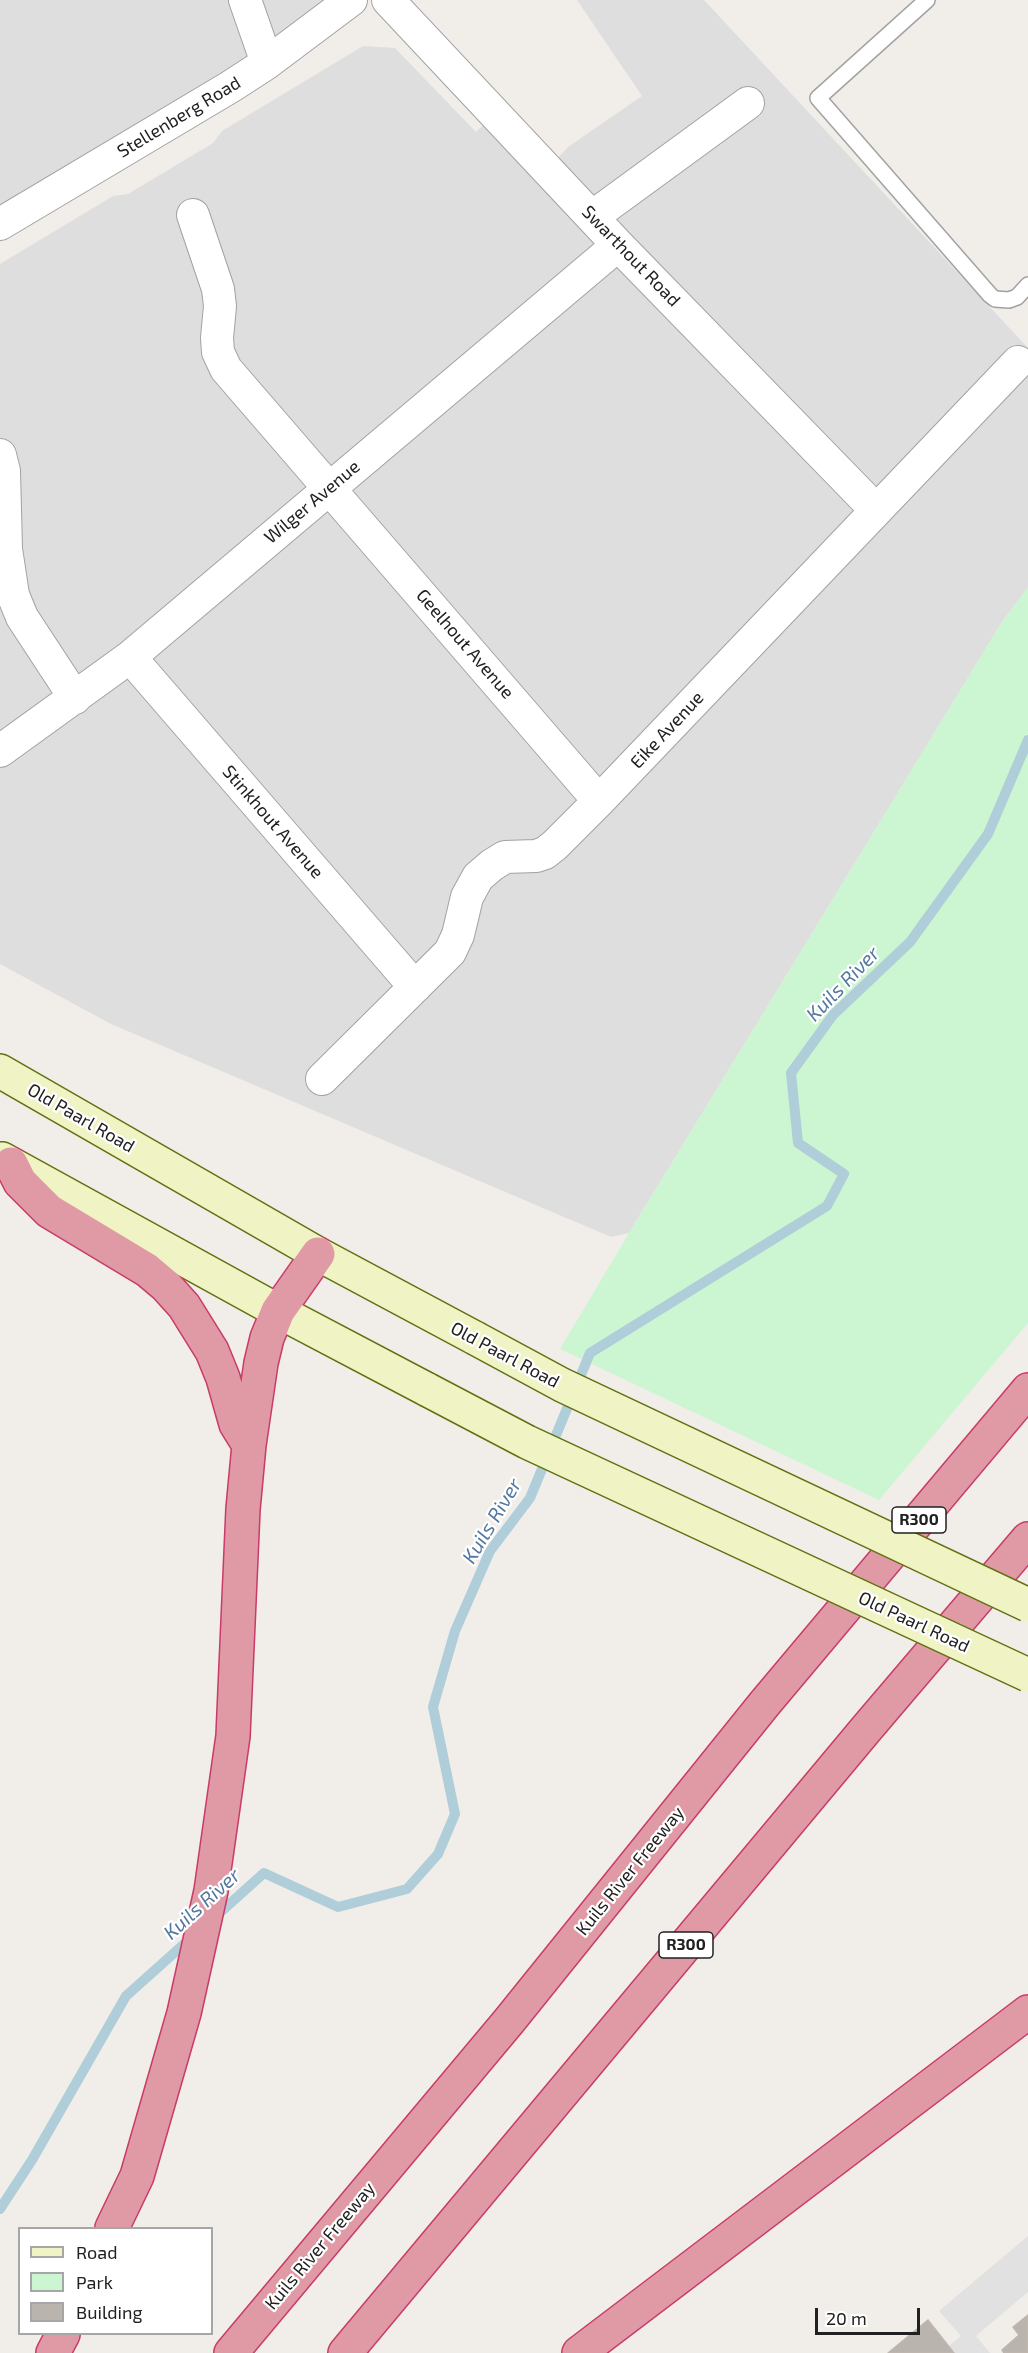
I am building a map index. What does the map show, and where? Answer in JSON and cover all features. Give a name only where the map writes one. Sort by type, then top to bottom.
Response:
[{"type":"highway","points":[[6,1160],[20,1182],[49,1211],[147,1270],[184,1306],[212,1351],[223,1378],[236,1424],[249,1445]]},
{"type":"highway","points":[[113,2227],[137,2176],[184,2013],[211,1891],[233,1736],[243,1509],[249,1445],[261,1363],[267,1338],[278,1311],[318,1254]]},
{"type":"highway","name":"Kuils River Freeway","points":[[231,2353],[509,2021],[765,1703],[1028,1390]]},
{"type":"highway","name":"R300","points":[[345,2353],[859,1737],[1028,1539]]},
{"type":"highway","points":[[579,2353],[1028,2012]]},
{"type":"highway","points":[[53,2353],[62,2335]]},
{"type":"main road","name":"Old Paarl Road","points":[[0,1071],[318,1254],[562,1385],[1028,1605]]},
{"type":"main road","name":"Old Paarl Road","points":[[6,1160],[278,1311],[527,1442],[1028,1675]]},
{"type":"street","points":[[245,0],[267,63]]},
{"type":"street","name":"Stellenberg Road","points":[[0,224],[267,63],[351,0]]},
{"type":"street","name":"Swarthout Road","points":[[388,0],[618,245],[876,510]]},
{"type":"street","points":[[592,217],[748,103]]},
{"type":"street","name":"Geelhout Avenue","points":[[193,215],[220,299],[217,338],[221,359],[230,375],[330,487],[599,801]]},
{"type":"street","name":"Wilger Avenue","points":[[0,751],[130,657],[618,245]]},
{"type":"street","name":"Eike Avenue","points":[[322,1079],[450,952],[458,935],[467,897],[478,877],[506,857],[536,856],[549,850],[599,801],[1018,363]]},
{"type":"street","points":[[0,455],[4,471],[6,549],[13,594],[22,617],[75,698]]},
{"type":"street","name":"Stinkhout Avenue","points":[[130,657],[415,987]]},
{"type":"lane","points":[[927,0],[818,98],[990,295],[1000,300],[1009,300],[1017,297],[1028,285]]},
{"type":"shaded area","points":[[0,0],[348,0],[0,221]]},
{"type":"shaded area","points":[[577,0],[704,0],[1028,348],[1028,587],[1002,622],[629,1233],[611,1237],[111,1024],[0,964],[0,264],[113,196],[128,194],[213,143],[222,131],[363,46],[395,48],[476,132],[494,115],[548,169],[568,147],[642,96]]},
{"type":"shaded area","points":[[1028,2236],[1028,2292],[976,2336],[990,2353],[954,2353],[949,2346],[961,2336],[939,2311]]},
{"type":"green space","points":[[1028,587],[1028,1323],[879,1500],[560,1349],[1002,622]]},
{"type":"building","points":[[1028,2315],[1028,2353],[1004,2353],[1002,2350],[1019,2335],[1013,2327]]},
{"type":"building","points":[[928,2320],[954,2353],[888,2353]]},
{"type":"waterway","name":"Kuils River","points":[[215,1917],[264,1873],[338,1907],[407,1889],[438,1854],[455,1814],[433,1707],[455,1631],[490,1551],[530,1498],[590,1353],[827,1206],[844,1174],[798,1143],[791,1073],[833,1015],[910,942],[988,834],[1028,740]]},
{"type":"waterway","name":"Kuils River","points":[[0,2209],[32,2160],[126,1996],[192,1937]]}]
